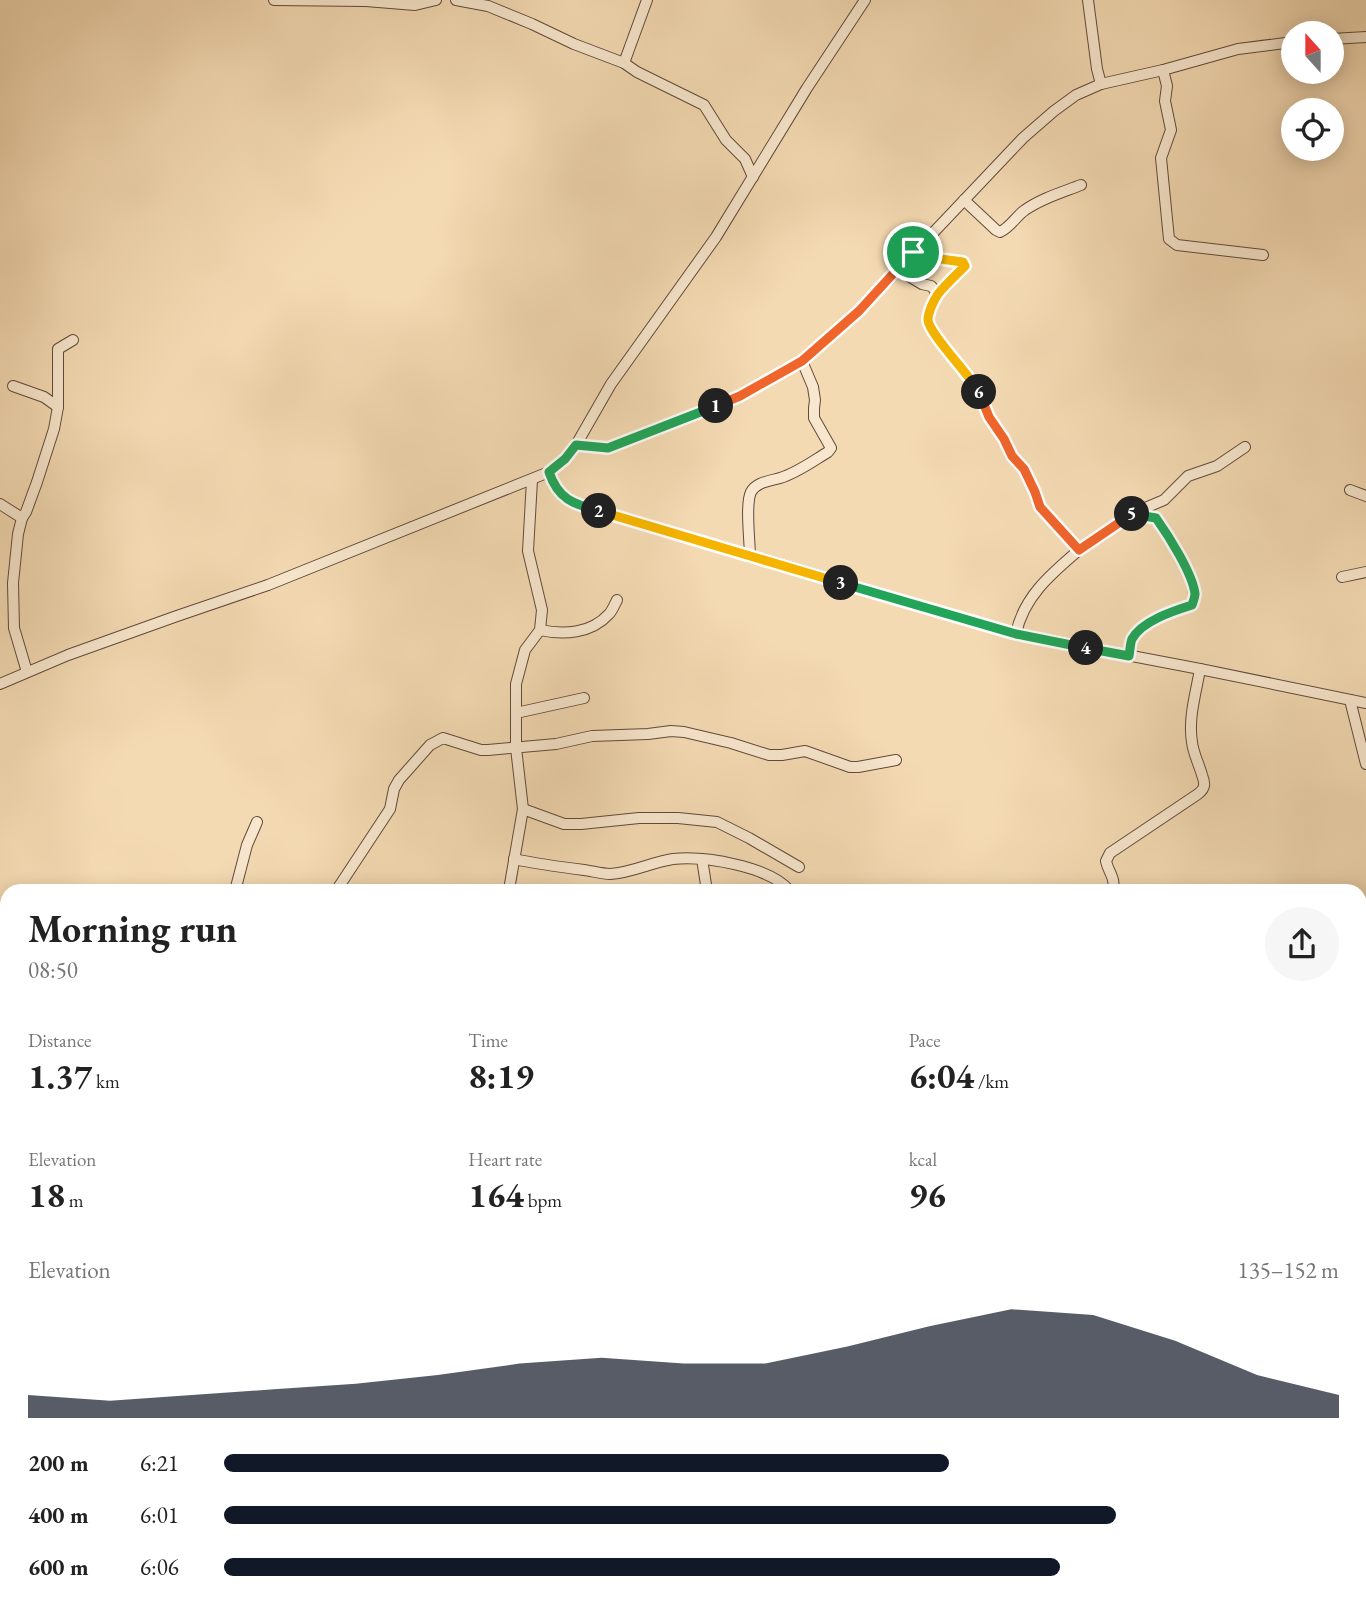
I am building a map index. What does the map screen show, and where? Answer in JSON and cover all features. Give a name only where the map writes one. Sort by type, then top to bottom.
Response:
[{"type":"street","points":[[274,0],[366,1],[415,5],[436,0]]},
{"type":"street","points":[[458,0],[488,6],[624,63],[704,106],[726,140],[745,159],[753,177]]},
{"type":"street","points":[[624,63],[647,0]]},
{"type":"street","points":[[0,684],[177,616],[268,586],[549,472],[565,459],[576,445],[611,384],[716,237],[807,88],[865,0]]},
{"type":"street","points":[[1088,0],[1101,84]]},
{"type":"street","points":[[1344,38],[1366,37]]},
{"type":"street","points":[[576,445],[608,448],[740,396],[802,361],[859,311],[1023,138],[1076,95],[1101,84],[1238,49],[1281,44]]},
{"type":"street","points":[[1163,70],[1167,86],[1165,101],[1171,130],[1161,158],[1169,239],[1177,245],[1264,255]]},
{"type":"street","points":[[964,200],[1000,232],[1023,211],[1046,198],[1082,185]]},
{"type":"street","points":[[913,252],[925,257],[963,262],[965,266],[936,296],[928,322],[934,334],[978,389],[989,417],[1012,456],[1024,469],[1040,507],[1079,550]]},
{"type":"street","points":[[897,269],[922,284],[931,286],[936,296]]},
{"type":"street","points":[[27,672],[14,628],[13,583],[18,534],[54,429],[58,407],[58,349],[73,340]]},
{"type":"street","points":[[750,557],[748,504],[754,487],[784,477],[828,452],[831,447],[814,418],[813,387],[802,361]]},
{"type":"street","points":[[13,386],[44,397],[58,407]]},
{"type":"street","points":[[1016,634],[1018,622],[1044,580],[1079,550],[1132,514],[1164,500],[1188,476],[1217,466],[1245,447]]},
{"type":"street","points":[[549,472],[553,483],[564,497],[580,505],[1016,634],[1366,703]]},
{"type":"street","points":[[510,884],[523,808],[516,748],[516,684],[525,650],[540,630],[542,610],[528,551],[532,480]]},
{"type":"street","points":[[1350,490],[1366,496]]},
{"type":"street","points":[[0,504],[22,518]]},
{"type":"street","points":[[1129,656],[1131,640],[1139,631],[1153,621],[1192,605],[1195,595],[1167,533],[1156,518],[1132,514]]},
{"type":"street","points":[[1342,577],[1366,572]]},
{"type":"street","points":[[540,630],[571,633],[589,628],[608,615],[617,600]]},
{"type":"street","points":[[1114,884],[1106,861],[1110,853],[1204,788],[1205,783],[1192,745],[1191,722],[1200,669]]},
{"type":"street","points":[[516,713],[584,698]]},
{"type":"street","points":[[1350,700],[1366,764]]},
{"type":"street","points":[[341,884],[390,809],[394,789],[399,780],[430,745],[443,738],[481,750],[555,744],[592,736],[671,731],[731,743],[769,755],[805,751],[850,766],[895,760]]},
{"type":"street","points":[[523,808],[564,824],[639,818],[717,822],[799,867]]},
{"type":"street","points":[[237,884],[247,845],[257,822]]},
{"type":"street","points":[[514,859],[609,874],[635,870],[671,859],[702,859],[756,869],[782,884]]},
{"type":"street","points":[[702,859],[706,884]]},
{"type":"route","points":[[913,252],[925,257],[963,262],[965,266],[936,296],[928,322],[934,334],[978,389],[989,417],[1012,456],[1024,469],[1040,507],[1079,550],[1132,514],[1156,518],[1167,533],[1189,577],[1195,595],[1192,605],[1153,621],[1139,631],[1131,640],[1129,656],[1016,634],[750,557],[580,505],[564,497],[553,483],[549,472],[565,459],[576,445],[608,448],[740,396],[802,361],[859,311],[913,252]]}]
